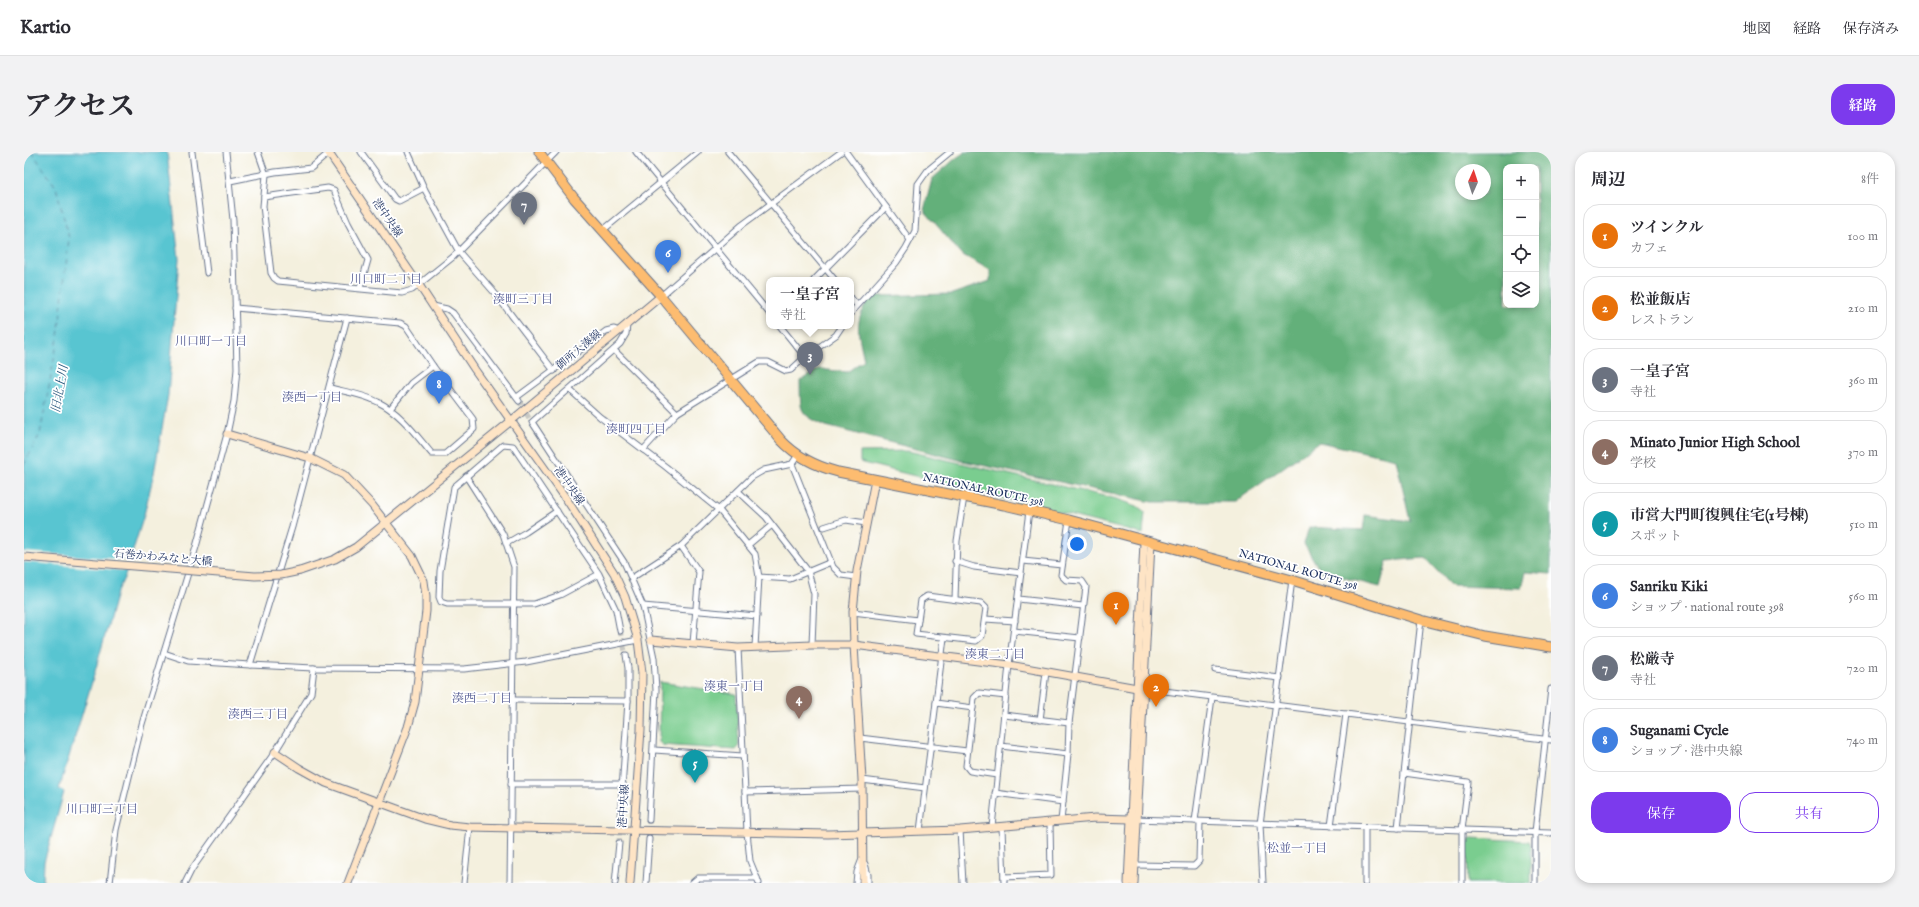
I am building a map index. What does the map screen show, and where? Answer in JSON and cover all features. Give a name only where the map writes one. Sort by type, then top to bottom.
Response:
[{"type":"highway","name":"NATIONAL ROUTE 398","points":[[539,152],[602,231],[661,296],[781,440],[798,455],[817,466],[875,480],[964,497],[1069,520],[1148,543],[1292,580],[1421,620],[1485,636],[1551,647]]},
{"type":"street","points":[[192,152],[207,273]]},
{"type":"street","points":[[110,883],[116,830],[142,724],[227,434],[234,401],[237,369],[236,308],[233,220],[226,152]]},
{"type":"street","points":[[258,152],[266,175],[263,206],[271,273],[274,278],[278,280],[402,292],[412,290],[459,252],[478,230],[556,152]]},
{"type":"street","points":[[361,152],[395,199],[400,201],[424,188]]},
{"type":"street","points":[[408,152],[424,188],[459,252],[492,291],[554,371]]},
{"type":"street","points":[[636,152],[766,309]]},
{"type":"street","points":[[602,231],[698,152]]},
{"type":"street","points":[[728,152],[770,204],[834,277]]},
{"type":"street","points":[[661,296],[716,248],[770,204],[841,152]]},
{"type":"street","points":[[846,152],[910,240]]},
{"type":"street","points":[[854,309],[896,263],[915,231],[917,222],[918,184],[928,170],[950,152]]},
{"type":"street","points":[[230,182],[275,172],[311,168],[328,153]]},
{"type":"street","name":"港中央線","points":[[328,153],[419,285],[475,370],[567,500],[614,573],[625,597],[638,640],[642,673],[641,730],[630,883]]},
{"type":"street","points":[[264,197],[328,188],[334,190],[348,222],[368,260],[360,288]]},
{"type":"street","points":[[818,277],[886,207]]},
{"type":"street","name":"御所入湊線","points":[[386,523],[661,296]]},
{"type":"street","points":[[854,302],[857,305]]},
{"type":"street","points":[[433,306],[446,309],[453,313],[518,399],[606,330],[614,329],[619,331]]},
{"type":"street","points":[[236,308],[400,323],[406,326],[433,366],[473,419],[474,429],[445,454],[432,454],[407,424],[390,409],[365,396],[330,388]]},
{"type":"street","points":[[250,665],[292,527],[330,388],[347,318]]},
{"type":"street","points":[[627,324],[624,340],[570,390],[531,420],[624,562],[643,606],[651,640],[656,690],[654,750],[649,820]]},
{"type":"street","points":[[782,329],[805,357]]},
{"type":"street","points":[[643,450],[677,413],[759,362],[768,362],[789,371],[805,357],[836,335],[840,329]]},
{"type":"street","points":[[614,350],[677,413]]},
{"type":"street","points":[[390,409],[411,383],[433,366]]},
{"type":"street","points":[[570,390],[600,417],[666,467],[719,510],[748,545],[757,558],[759,577],[755,647]]},
{"type":"street","points":[[227,434],[310,458],[344,475],[372,505],[412,556],[424,581],[426,611],[415,702],[408,727],[348,883]]},
{"type":"street","points":[[599,574],[560,595],[534,604],[447,604],[440,602],[440,571],[454,486],[503,445],[513,446],[599,574],[616,610],[620,631]]},
{"type":"street","points":[[632,578],[681,546],[752,477],[764,470],[792,464],[798,455]]},
{"type":"street","points":[[792,464],[833,568],[841,574],[856,577]]},
{"type":"street","points":[[466,476],[494,518],[507,543],[514,567],[510,883]]},
{"type":"street","points":[[863,883],[862,780],[853,612],[856,577],[875,480]]},
{"type":"street","points":[[738,491],[766,517],[808,571],[814,594],[812,644]]},
{"type":"street","points":[[955,599],[955,561],[964,497]]},
{"type":"street","points":[[507,543],[557,511]]},
{"type":"street","points":[[992,827],[1009,665],[1029,511]]},
{"type":"street","points":[[824,527],[846,520],[866,523]]},
{"type":"street","points":[[1061,821],[1068,754],[1069,723],[1086,588],[1082,582],[1066,580],[1061,575],[1069,520]]},
{"type":"street","name":"石巻かわみなと大橋","points":[[24,558],[255,576],[281,575],[300,571],[335,559],[356,547],[386,523]]},
{"type":"street","points":[[748,545],[772,525]]},
{"type":"street","points":[[1136,883],[1133,869],[1137,756],[1137,688],[1144,617],[1148,543]]},
{"type":"street","points":[[681,546],[700,572],[695,610],[693,643]]},
{"type":"street","points":[[955,561],[974,567],[1021,573]]},
{"type":"street","points":[[1023,561],[1062,565]]},
{"type":"street","points":[[759,577],[790,579],[831,562]]},
{"type":"street","points":[[1263,883],[1260,824],[1277,706],[1292,580]]},
{"type":"street","points":[[927,596],[955,599],[981,603],[986,608],[982,636],[976,641],[916,634],[921,600],[927,596]]},
{"type":"street","points":[[1018,599],[1083,606]]},
{"type":"street","points":[[643,606],[757,616]]},
{"type":"street","points":[[853,612],[918,620]]},
{"type":"street","points":[[1137,756],[1144,689],[1144,617]]},
{"type":"street","points":[[985,618],[1015,621]]},
{"type":"street","points":[[1398,828],[1421,620]]},
{"type":"street","points":[[1014,631],[1080,638]]},
{"type":"street","points":[[920,831],[944,638]]},
{"type":"street","points":[[164,653],[188,661],[250,665],[314,668],[483,668],[513,664],[638,640]]},
{"type":"street","points":[[651,640],[738,648],[812,644],[854,646],[1009,665],[1144,689],[1551,740]]},
{"type":"street","points":[[692,883],[698,878],[729,881],[758,881],[750,861],[747,832],[738,648]]},
{"type":"street","points":[[620,819],[628,701],[628,668],[626,655]]},
{"type":"street","points":[[185,883],[192,869],[275,752],[311,693],[314,668]]},
{"type":"street","points":[[1215,670],[1280,678]]},
{"type":"street","points":[[1040,720],[1046,672]]},
{"type":"street","points":[[1535,883],[1535,832],[1551,689]]},
{"type":"street","points":[[997,775],[970,771],[966,766],[967,751],[974,698],[979,693],[1006,696]]},
{"type":"street","points":[[1133,869],[1194,866],[1199,861],[1198,822],[1212,698]]},
{"type":"street","points":[[512,700],[628,701]]},
{"type":"street","points":[[936,703],[973,708]]},
{"type":"street","points":[[1331,826],[1346,714]]},
{"type":"street","points":[[1004,715],[1069,723]]},
{"type":"street","points":[[860,738],[967,751]]},
{"type":"street","points":[[1001,746],[1068,754]]},
{"type":"street","points":[[654,750],[743,756]]},
{"type":"street","points":[[275,752],[299,768],[326,783],[444,824],[470,828],[862,833],[960,830],[1095,818],[1551,833]]},
{"type":"street","points":[[1404,773],[1468,782],[1462,830],[1462,883]]},
{"type":"street","points":[[862,780],[925,788]]},
{"type":"street","points":[[511,784],[623,784]]},
{"type":"street","points":[[745,792],[862,789]]},
{"type":"street","points":[[995,793],[1063,802]]},
{"type":"street","points":[[1002,827],[1004,880],[1051,875],[1050,823]]},
{"type":"street","points":[[1365,827],[1365,883]]},
{"type":"street","points":[[464,883],[470,828]]},
{"type":"street","points":[[960,830],[963,883]]},
{"type":"street","points":[[646,883],[649,839]]},
{"type":"street","points":[[615,883],[619,843]]},
{"type":"street","points":[[856,883],[856,872],[863,857]]},
{"type":"street","points":[[863,857],[868,875],[868,883]]},
{"type":"street","points":[[1124,883],[1133,869]]},
{"type":"street","points":[[1128,883],[1133,869]]},
{"type":"green space","points":[[965,152],[1551,152],[1551,574],[1525,572],[1521,588],[1451,586],[1425,558],[1387,561],[1380,587],[1321,572],[1304,544],[1309,527],[1363,530],[1365,515],[1410,521],[1396,459],[1319,442],[1235,502],[1152,502],[963,461],[826,426],[810,418],[802,410],[800,399],[800,381],[818,369],[847,372],[864,360],[858,327],[861,313],[871,296],[952,294],[990,281],[990,270],[961,254],[924,210],[932,179]]},
{"type":"green space","points":[[908,451],[1117,499],[1137,506],[1145,512],[1143,534],[860,462],[860,452]]},
{"type":"green space","points":[[660,682],[736,694],[739,747],[736,750],[662,745],[659,742]]},
{"type":"green space","points":[[1471,838],[1529,841],[1531,846],[1531,883],[1468,883],[1467,842]]},
{"type":"water","name":"旧北上川","points":[[24,152],[167,152],[179,259],[168,395],[154,473],[144,515],[125,576],[117,593],[92,682],[59,789],[64,792],[44,862],[43,883],[24,883]]},
{"type":"pier","points":[[24,552],[132,560],[129,571],[24,562]]},
{"type":"ferry route","points":[[24,465],[40,434],[58,338],[69,238],[56,187],[32,152]]},
{"type":"tunnel","points":[[519,401],[529,418]]},
{"type":"tunnel","points":[[620,631],[626,655]]},
{"type":"tunnel","points":[[619,843],[620,819]]},
{"type":"tunnel","points":[[649,820],[649,839]]},
{"type":"place","name":"松厳寺","points":[[524,225]]},
{"type":"place","name":"Sanriku Kiki","points":[[668,273]]},
{"type":"place","name":"一皇子宮","points":[[810,375]]},
{"type":"place","name":"Suganami Cycle","points":[[439,404]]},
{"type":"place","name":"ツインクル","points":[[1116,625]]},
{"type":"place","name":"松並飯店","points":[[1156,707]]},
{"type":"place","name":"Minato Junior High School","points":[[799,719]]},
{"type":"place","name":"市営大門町復興住宅(1号棟)","points":[[695,783]]},
{"type":"district","name":"川口町二丁目","points":[[386,279]]},
{"type":"district","name":"湊町三丁目","points":[[523,299]]},
{"type":"district","name":"川口町一丁目","points":[[211,341]]},
{"type":"district","name":"湊西一丁目","points":[[312,397]]},
{"type":"district","name":"湊町四丁目","points":[[636,429]]},
{"type":"district","name":"湊東二丁目","points":[[995,654]]},
{"type":"district","name":"湊東一丁目","points":[[734,686]]},
{"type":"district","name":"湊西二丁目","points":[[482,698]]},
{"type":"district","name":"湊西三丁目","points":[[258,714]]},
{"type":"district","name":"川口町三丁目","points":[[102,809]]},
{"type":"district","name":"松並一丁目","points":[[1297,848]]}]
